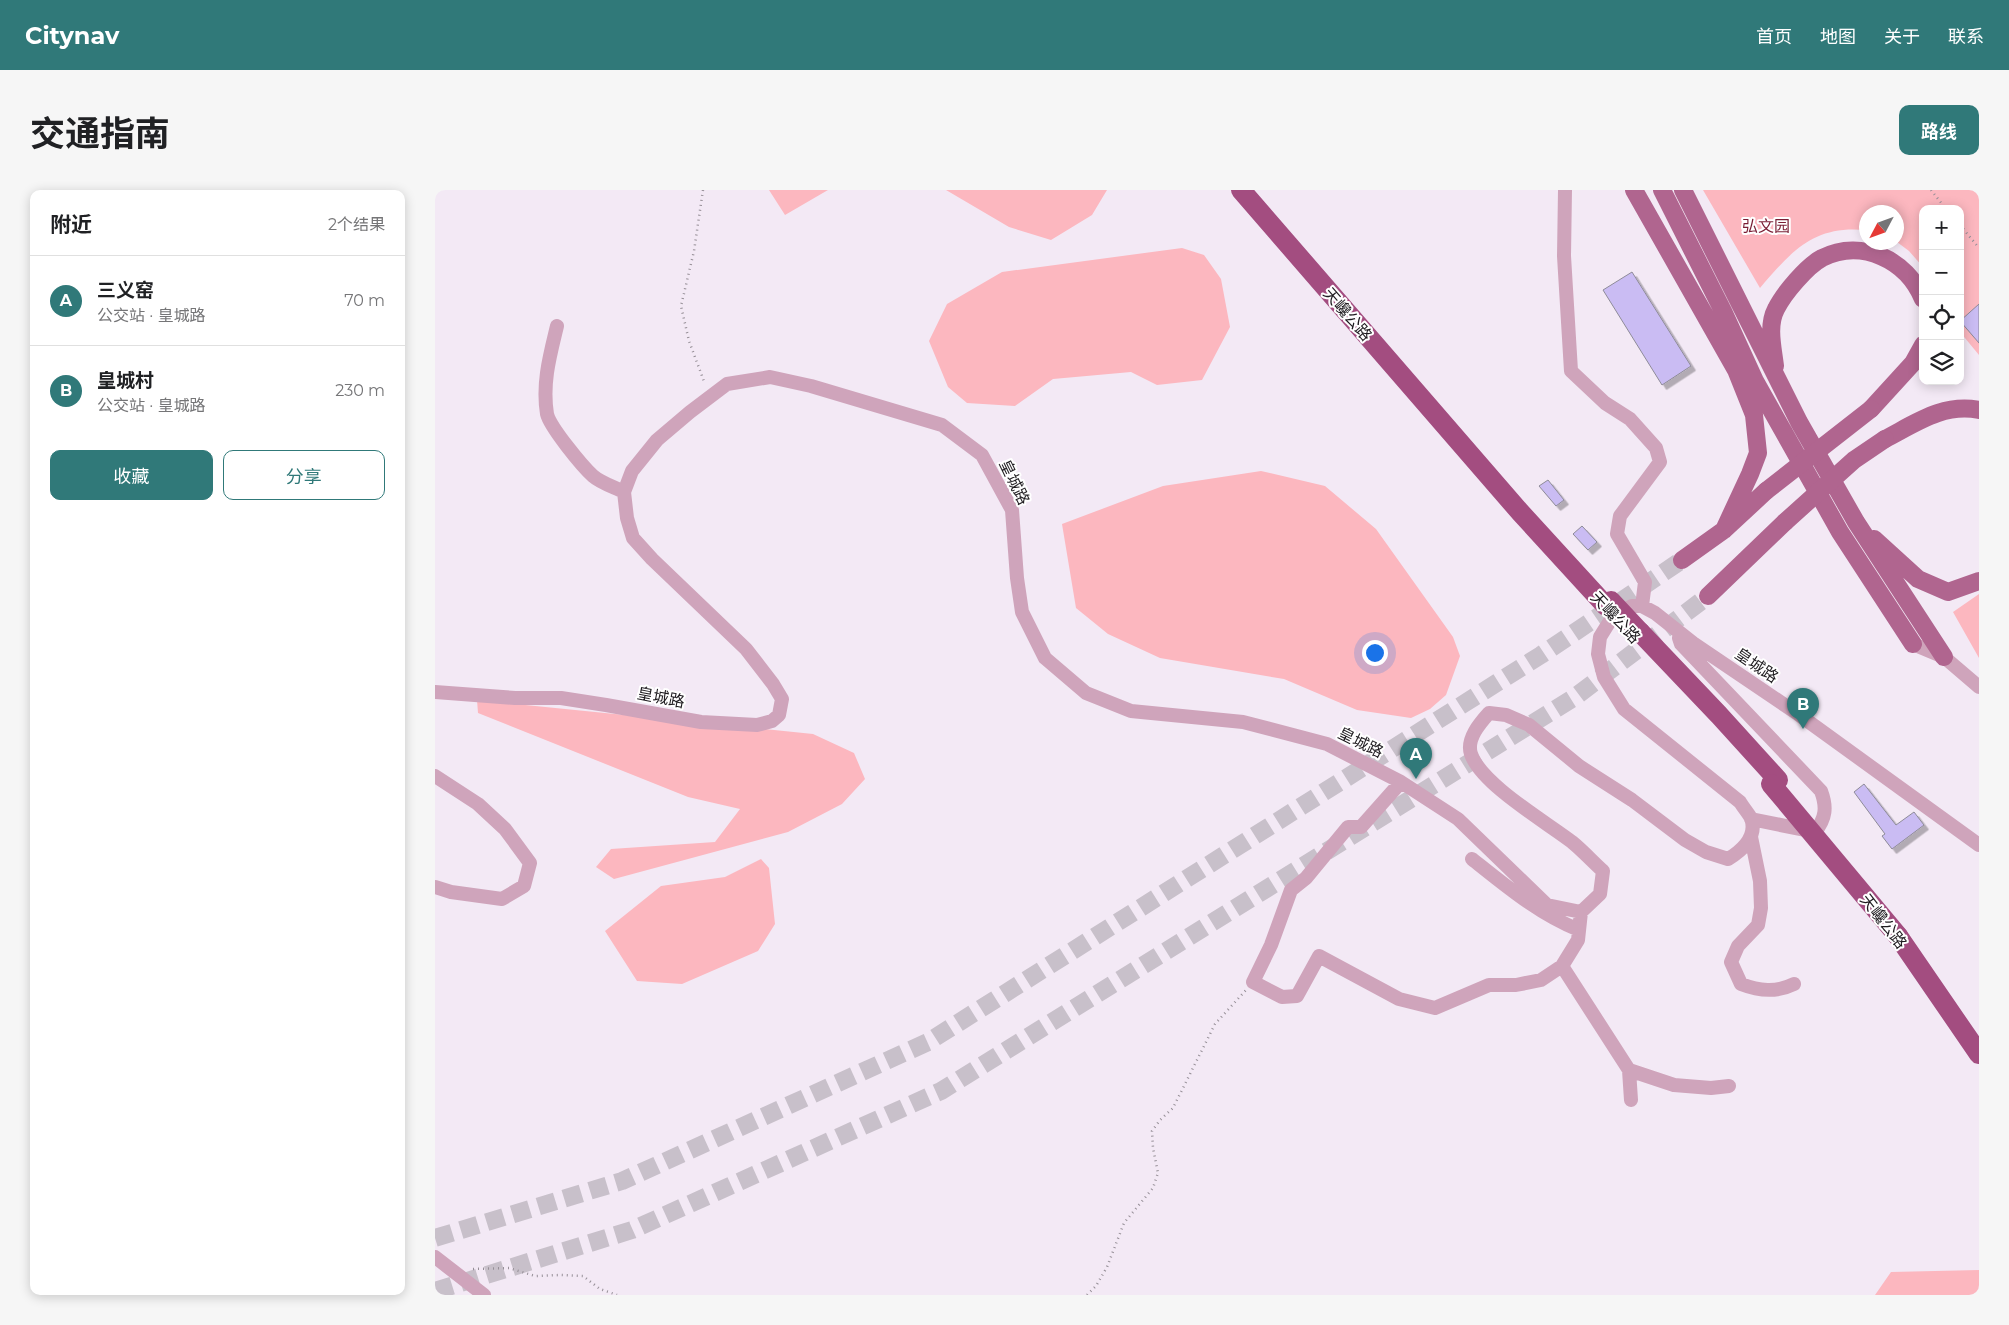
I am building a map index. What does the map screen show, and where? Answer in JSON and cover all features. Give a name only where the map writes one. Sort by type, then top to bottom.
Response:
[{"type":"highway","name":"天巉公路","points":[[1241,190],[1520,512],[1609,604]]},
{"type":"highway","name":"天巉公路","points":[[1250,190],[1609,604],[1714,720],[1775,782],[1841,854],[1979,1040]]},
{"type":"highway","name":"天巉公路","points":[[1900,933],[1979,1054]]},
{"type":"main road","points":[[1634,190],[1736,370],[1754,415],[1758,453],[1724,530]]},
{"type":"main road","points":[[1662,190],[1723,311],[1755,381],[1840,532],[1913,644]]},
{"type":"main road","points":[[1683,190],[1799,422],[1855,522],[1943,658]]},
{"type":"main road","points":[[1777,379],[1771,330],[1775,310],[1804,272],[1822,258],[1843,251],[1854,250],[1865,251],[1886,258],[1896,263],[1912,279],[1920,295]]},
{"type":"main road","points":[[1682,560],[1724,530],[1766,491],[1871,409],[1913,363],[1919,352]]},
{"type":"main road","points":[[1707,596],[1854,460],[1885,439],[1936,412],[1959,408],[1979,410]]},
{"type":"main road","points":[[1840,532],[1855,522]]},
{"type":"main road","points":[[1855,522],[1918,579],[1948,592],[1979,581]]},
{"type":"street","points":[[1565,190],[1564,256],[1571,371],[1605,403],[1631,419],[1655,448],[1660,462],[1620,516],[1617,534],[1645,582],[1642,606],[1631,606],[1613,616],[1600,637],[1599,654],[1604,677],[1624,709],[1732,795],[1740,802],[1751,819],[1751,837],[1760,881],[1761,908],[1758,925],[1738,946],[1731,962],[1741,984],[1759,991],[1785,989],[1794,984]]},
{"type":"street","points":[[557,326],[547,368],[545,388],[547,416],[566,446],[594,477],[624,492]]},
{"type":"street","name":"皇城路","points":[[435,692],[515,698],[561,698],[605,704],[701,722],[757,725],[772,721],[779,715],[782,699],[746,649],[652,559],[633,538],[627,518],[624,492],[632,472],[657,440],[710,397],[727,384],[770,377],[811,386],[942,425],[981,455],[1012,510],[1017,578],[1022,612],[1045,658],[1086,693],[1131,711],[1243,722],[1327,744],[1401,782],[1458,819],[1547,904],[1581,912]]},
{"type":"street","name":"皇城路","points":[[1642,606],[1655,613],[1979,844]]},
{"type":"street","points":[[1677,630],[1681,644],[1821,791],[1825,801],[1823,818],[1815,832],[1751,819]]},
{"type":"street","points":[[1913,644],[1943,658],[1979,687]]},
{"type":"street","points":[[1401,782],[1361,827],[1348,827],[1306,878],[1291,890],[1271,946],[1253,982],[1282,996],[1297,996],[1319,956],[1399,999],[1435,1008],[1489,985],[1516,986],[1541,980],[1562,966],[1578,940],[1581,912],[1600,894],[1603,871],[1573,843],[1499,789],[1484,774],[1471,754],[1469,744],[1477,727],[1489,713],[1506,715],[1529,725],[1579,766],[1631,800],[1685,840],[1706,852],[1728,859],[1741,851],[1751,837]]},
{"type":"street","points":[[435,776],[478,804],[505,829],[530,863],[524,886],[502,899],[451,892],[435,887]]},
{"type":"street","points":[[1472,859],[1513,891],[1556,920],[1579,930]]},
{"type":"street","points":[[1562,966],[1629,1070],[1631,1100]]},
{"type":"street","points":[[1629,1070],[1674,1085],[1711,1088],[1729,1086]]},
{"type":"street","points":[[435,1257],[484,1295]]},
{"type":"path","points":[[703,190],[694,251],[681,306],[689,341],[710,397]]},
{"type":"path","points":[[1931,190],[1943,205]]},
{"type":"path","points":[[1964,230],[1979,248]]},
{"type":"path","points":[[1087,1295],[1096,1286],[1107,1268],[1124,1223],[1153,1188],[1158,1173],[1152,1131],[1160,1120],[1173,1108],[1215,1024],[1253,982]]},
{"type":"path","points":[[453,1271],[509,1268],[535,1276],[560,1274],[583,1276],[600,1289],[617,1295]]},
{"type":"green space","points":[[769,190],[828,190],[785,215]]},
{"type":"green space","points":[[946,190],[1107,190],[1092,215],[1051,240],[1009,227]]},
{"type":"green space","name":"弘文园","points":[[1703,190],[1979,190],[1979,355],[1964,337],[1964,205],[1919,205],[1919,262],[1904,247],[1904,205],[1859,205],[1859,230],[1832,232],[1818,236],[1805,243],[1760,288]]},
{"type":"green space","points":[[1182,248],[1204,255],[1221,279],[1230,327],[1202,380],[1157,385],[1131,372],[1053,379],[1015,406],[967,403],[948,387],[929,341],[947,304],[1002,272]]},
{"type":"green space","points":[[1261,471],[1325,486],[1376,529],[1453,637],[1460,656],[1446,695],[1430,709],[1411,718],[1357,710],[1284,679],[1160,658],[1108,634],[1076,608],[1062,524],[1163,486]]},
{"type":"green space","points":[[1979,594],[1979,658],[1953,612]]},
{"type":"green space","points":[[477,700],[813,734],[854,753],[865,779],[842,804],[788,832],[614,879],[596,867],[611,849],[715,842],[740,809],[688,797],[478,713]]},
{"type":"green space","points":[[761,859],[769,868],[775,924],[758,951],[682,984],[637,981],[605,931],[661,886],[725,877]]},
{"type":"green space","points":[[1979,1270],[1979,1295],[1875,1295],[1891,1272]]},
{"type":"building","points":[[1632,272],[1691,366],[1662,385],[1603,290]]},
{"type":"building","points":[[1979,304],[1979,343],[1964,326],[1964,317]]},
{"type":"building","points":[[1548,480],[1564,500],[1556,506],[1539,486]]},
{"type":"building","points":[[1582,526],[1597,542],[1588,550],[1573,534]]},
{"type":"building","points":[[1864,784],[1896,825],[1914,812],[1924,825],[1892,849],[1882,836],[1885,834],[1854,792]]},
{"type":"tunnel","points":[[435,1238],[622,1181],[928,1042],[1541,655],[1682,560]]},
{"type":"tunnel","points":[[435,1291],[632,1230],[941,1091],[1575,697],[1708,596]]},
{"type":"place","name":"皇城村","points":[[1803,729]]},
{"type":"place","name":"三义窑","points":[[1416,779]]}]
